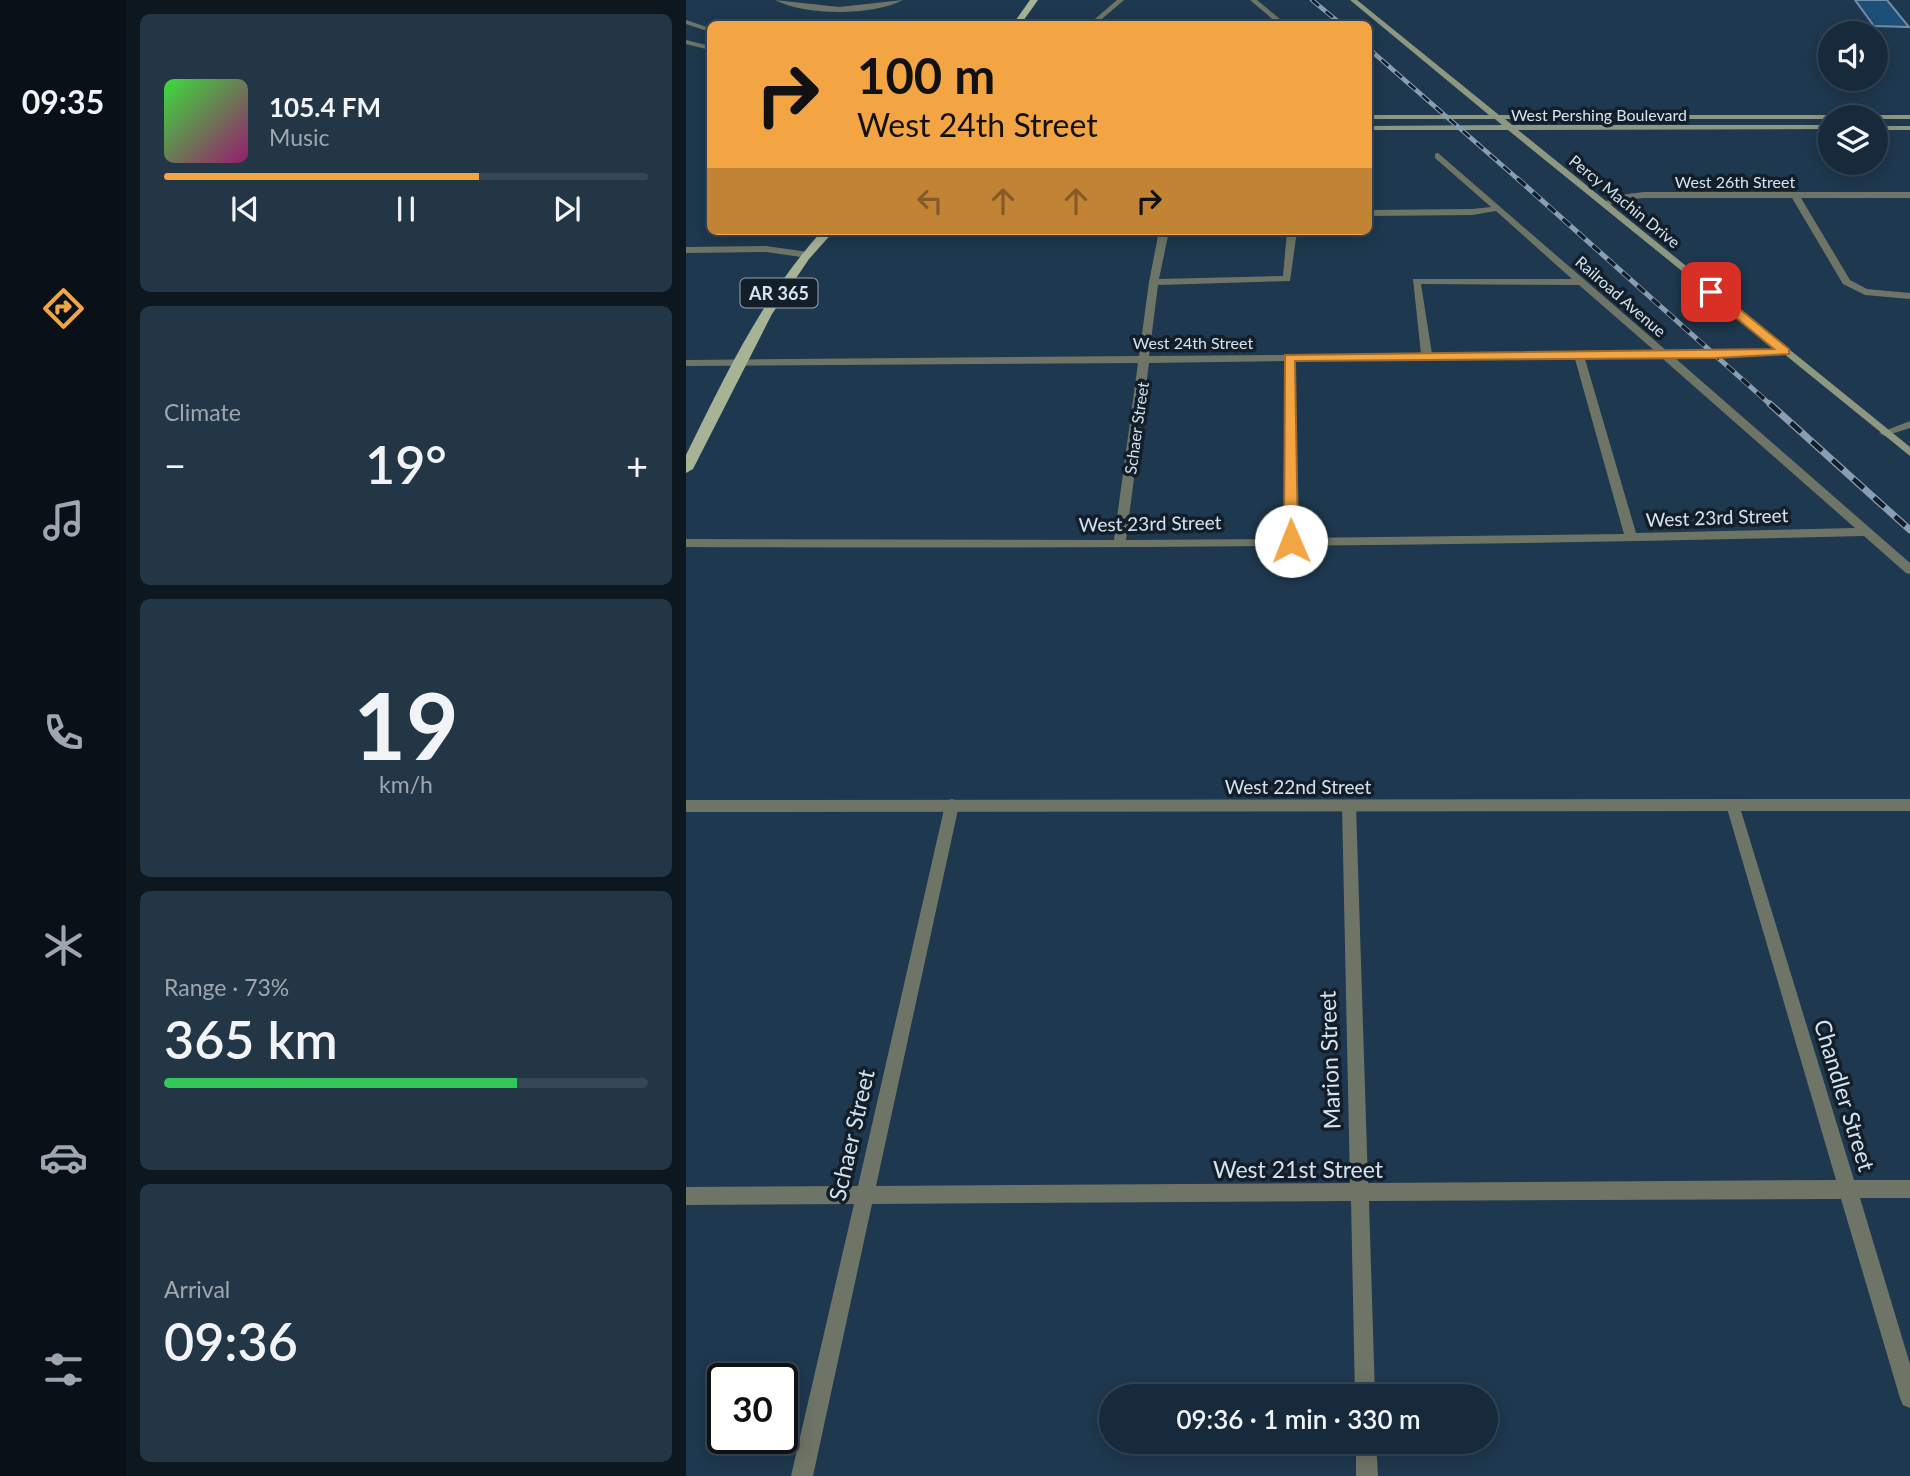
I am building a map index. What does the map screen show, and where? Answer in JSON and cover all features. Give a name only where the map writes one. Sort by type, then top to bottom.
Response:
[{"type":"main road","points":[[1019,21],[1034,0]]},
{"type":"main road","name":"Percy Machin Drive","points":[[1353,0],[1910,453]]},
{"type":"main road","name":"West Pershing Boulevard","points":[[1372,117],[1818,117]]},
{"type":"main road","points":[[1888,117],[1910,117]]},
{"type":"main road","name":"West Pershing Boulevard","points":[[1372,128],[1818,127]]},
{"type":"main road","points":[[1888,128],[1910,128]]},
{"type":"main road","name":"AR 365","points":[[686,469],[774,300],[825,235]]},
{"type":"street","points":[[778,0],[805,7],[832,9],[866,8],[900,0]]},
{"type":"street","points":[[1096,21],[1121,0]]},
{"type":"street","points":[[1254,0],[1278,21]]},
{"type":"street","points":[[686,22],[707,29]]},
{"type":"street","points":[[686,42],[707,47]]},
{"type":"street","name":"Railroad Avenue","points":[[1438,156],[1495,209],[1910,570]]},
{"type":"street","name":"West 26th Street","points":[[1604,204],[1622,197],[1644,195],[1910,195]]},
{"type":"street","points":[[1795,195],[1846,282],[1865,292],[1910,296]]},
{"type":"street","points":[[1372,213],[1472,212],[1495,209]]},
{"type":"street","name":"Schaer Street","points":[[1120,543],[1154,282],[1163,235]]},
{"type":"street","points":[[1154,282],[1287,279],[1292,235]]},
{"type":"street","points":[[686,250],[766,249],[808,255]]},
{"type":"street","points":[[1427,357],[1416,281],[1582,282]]},
{"type":"street","name":"West 24th Street","points":[[686,363],[1785,352]]},
{"type":"street","points":[[1579,355],[1632,539]]},
{"type":"street","points":[[1289,357],[1291,541]]},
{"type":"street","points":[[1885,433],[1910,424]]},
{"type":"street","name":"West 23rd Street","points":[[686,542],[1120,543],[1632,539],[1867,532]]},
{"type":"street","name":"Marion Street","points":[[1349,805],[1365,1384]]},
{"type":"street","name":"Chandler Street","points":[[1733,805],[1910,1398]]},
{"type":"street","name":"West 22nd Street","points":[[686,806],[1910,805]]},
{"type":"street","name":"Schaer Street","points":[[802,1476],[952,806]]},
{"type":"street","name":"West 21st Street","points":[[686,1196],[1910,1189]]},
{"type":"street","points":[[1366,1454],[1367,1476]]},
{"type":"building","points":[[1855,0],[1887,0],[1909,27],[1888,26],[1888,21],[1870,21]]},
{"type":"railway","points":[[1312,0],[1337,21]]},
{"type":"railway","points":[[1372,52],[1520,181]]},
{"type":"railway","points":[[1518,179],[1772,406]]},
{"type":"railway","points":[[1770,404],[1910,530]]},
{"type":"route","points":[[1291,541],[1289,357],[1716,355],[1785,352],[1711,292]]}]
